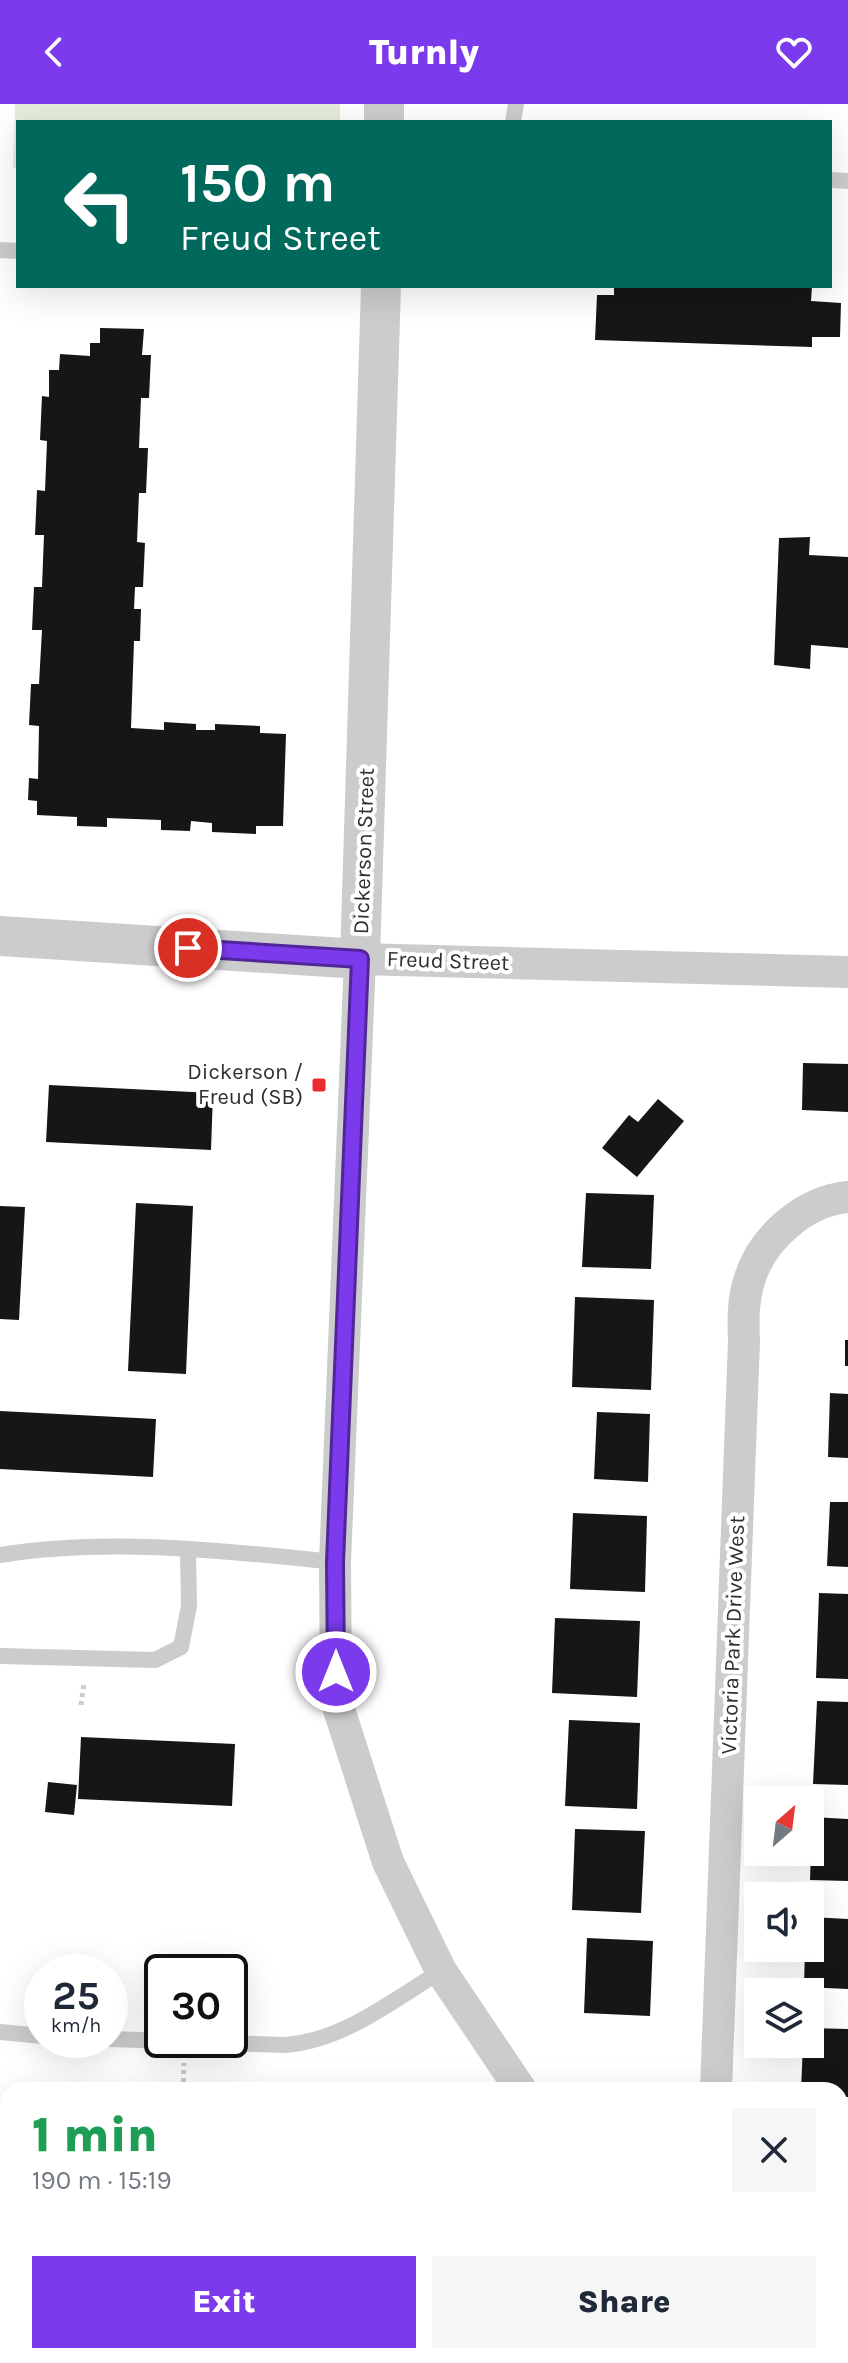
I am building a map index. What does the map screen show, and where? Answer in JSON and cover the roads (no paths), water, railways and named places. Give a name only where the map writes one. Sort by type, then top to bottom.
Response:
[{"type":"street","name":"Dickerson Street","points":[[381,288],[360,959],[335,1562],[336,1700],[388,1862],[441,1971],[516,2082]]},
{"type":"street","name":"Freud Street","points":[[0,936],[360,959],[848,972]]},
{"type":"street","name":"Victoria Park Drive West","points":[[716,2082],[743,1312],[750,1278],[758,1259],[784,1226],[812,1208],[848,1197]]},
{"type":"lane","points":[[0,1555],[119,1546],[335,1562]]},
{"type":"lane","points":[[0,1656],[155,1660],[181,1647],[189,1606],[188,1549]]},
{"type":"lane","points":[[128,2040],[286,2045],[313,2042],[352,2026],[441,1971]]},
{"type":"lane","points":[[0,2032],[24,2034]]},
{"type":"place","name":"Dickerson / Freud (SB)","points":[[319,1085]]}]
